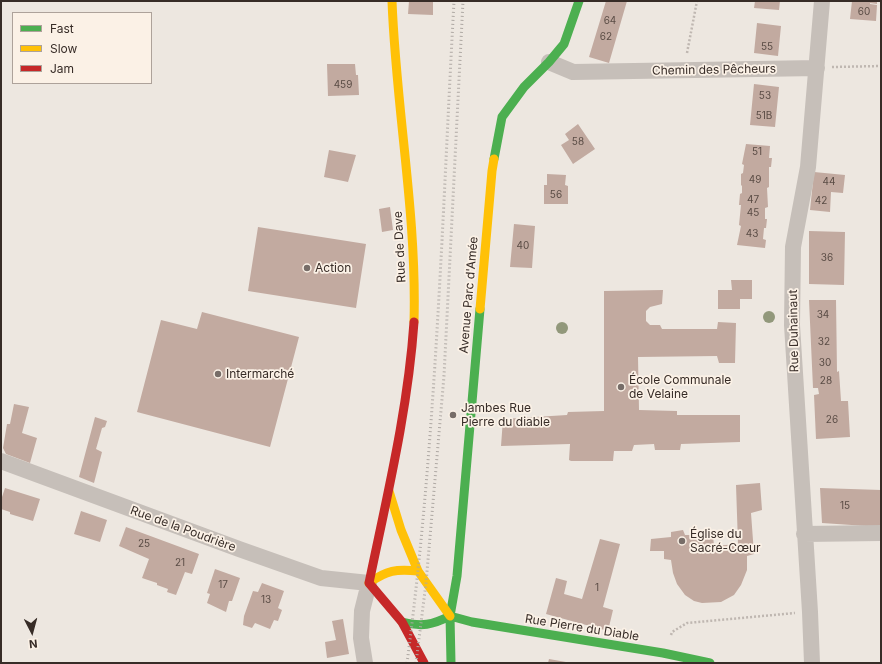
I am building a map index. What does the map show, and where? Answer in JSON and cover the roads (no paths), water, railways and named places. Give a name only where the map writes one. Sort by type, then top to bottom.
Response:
[{"type":"main road","name":"Rue de Dave","points":[[369,583],[408,383],[415,286],[414,241],[396,75],[392,1]]},
{"type":"main road","name":"Avenue Parc d'Amée","points":[[450,616],[457,576],[492,171],[502,116],[524,87],[549,62],[564,44],[579,1]]},
{"type":"main road","name":"Rue de Dave","points":[[388,490],[401,530],[418,571],[450,616]]},
{"type":"main road","points":[[418,571],[398,570],[384,573],[369,583],[402,622],[424,663]]},
{"type":"main road","points":[[402,622],[421,626],[434,624],[450,616],[451,663]]},
{"type":"main road","name":"Rue Pierre du Diable","points":[[450,616],[472,622],[663,653],[710,663]]},
{"type":"street","name":"Rue Duhainaut","points":[[812,663],[792,325],[793,247],[808,167],[822,1]]},
{"type":"street","name":"Chemin des Pêcheurs","points":[[549,62],[573,72],[817,68]]},
{"type":"street","name":"Rue de la Poudrière","points":[[1,461],[321,578],[369,583]]},
{"type":"street","points":[[804,534],[881,534]]},
{"type":"street","points":[[365,663],[361,638],[362,611],[369,583]]},
{"type":"railway","points":[[407,663],[425,498],[437,333],[454,1]]},
{"type":"railway","points":[[416,663],[426,583],[444,376],[463,1]]},
{"type":"place","name":"Action","points":[[307,268]]},
{"type":"place","name":"Intermarché","points":[[218,374]]},
{"type":"place","name":"École Communale de Velaine","points":[[621,387]]},
{"type":"place","name":"Jambes Rue Pierre du diable","points":[[453,415]]},
{"type":"place","name":"Église du Sacré-Cœur","points":[[682,541]]}]
